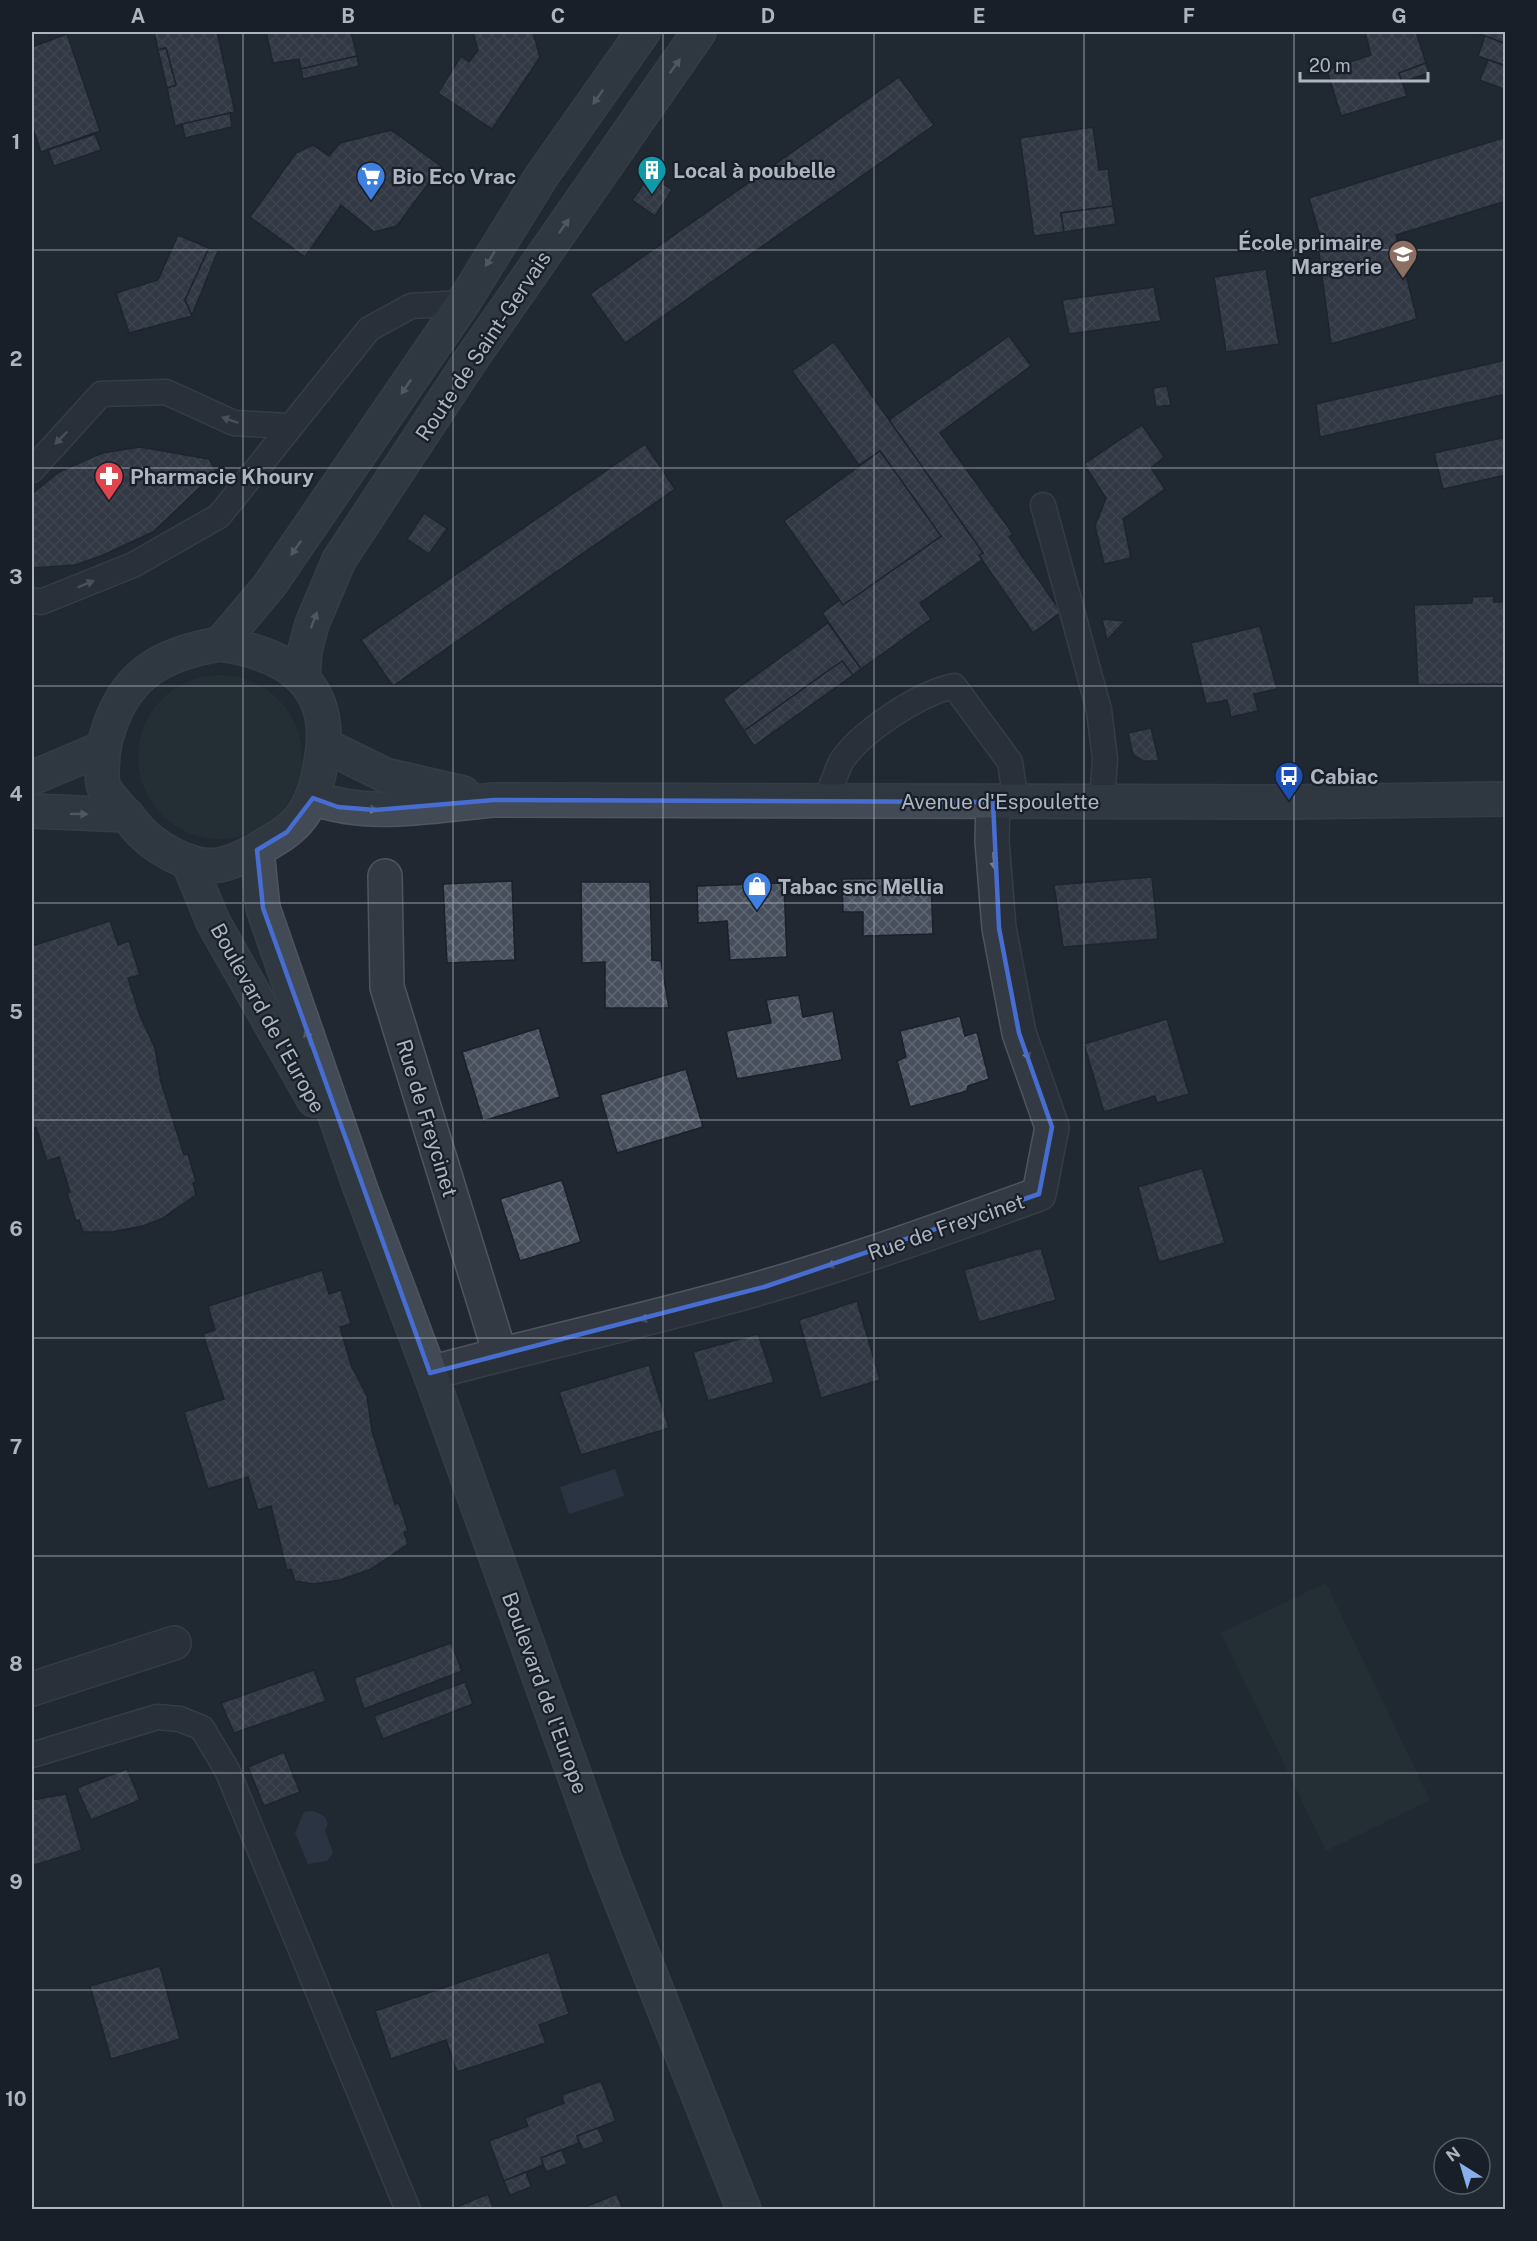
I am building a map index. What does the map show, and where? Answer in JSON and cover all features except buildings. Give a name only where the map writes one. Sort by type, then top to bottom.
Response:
[{"type":"main road","name":"Route de Saint-Gervais","points":[[220,644],[269,586],[463,303],[541,177],[643,32]]},
{"type":"main road","name":"Route de Saint-Gervais","points":[[303,677],[305,650],[312,624],[339,560],[470,361],[699,32]]},
{"type":"main road","points":[[220,644],[254,649],[284,663],[303,677],[324,717],[324,746],[313,798],[302,816],[287,832],[257,850],[218,865],[188,861],[161,849],[143,835],[104,787],[103,748],[112,716],[130,687],[155,664],[186,650],[220,644]]},
{"type":"main road","name":"Avenue d'Espoulette","points":[[324,746],[386,775],[494,800]]},
{"type":"main road","points":[[32,778],[103,748]]},
{"type":"main road","name":"Avenue d'Espoulette","points":[[313,798],[338,807],[375,810],[494,800],[1289,802],[1506,799]]},
{"type":"main road","points":[[32,811],[127,815]]},
{"type":"main road","name":"Boulevard de l'Europe","points":[[257,850],[263,908],[355,1172],[430,1372],[606,1863],[744,2210]]},
{"type":"main road","name":"Boulevard de l'Europe","points":[[188,861],[213,922],[355,1172]]},
{"type":"street","name":"Rue de Freycinet","points":[[430,1372],[569,1339],[764,1287],[917,1239],[1039,1194],[1052,1126],[1019,1033],[999,928],[992,841],[1005,802]]},
{"type":"street","name":"Rue de Freycinet","points":[[385,876],[387,987],[500,1354]]},
{"type":"street","points":[[32,1689],[174,1643]]},
{"type":"lane","points":[[32,600],[41,602],[133,565],[219,516],[288,426],[369,329],[411,306],[463,303]]},
{"type":"lane","points":[[32,470],[101,394],[166,392],[234,423],[288,426]]},
{"type":"lane","points":[[1043,505],[1099,710],[1105,759],[1102,801]]},
{"type":"lane","points":[[826,801],[841,763],[863,737],[934,690],[954,686],[1010,762],[1005,802]]},
{"type":"lane","points":[[32,1755],[157,1717],[180,1719],[202,1728],[227,1770],[408,2210]]},
{"type":"highlighted area","points":[[313,798],[338,807],[375,810],[494,800],[993,802],[999,928],[1019,1033],[1052,1127],[1039,1194],[764,1287],[430,1373],[263,908],[257,850],[287,832]]},
{"type":"shaded area","points":[[220,675],[236,676],[251,681],[278,699],[296,726],[301,741],[301,773],[296,788],[278,815],[251,833],[236,838],[220,839],[204,838],[189,833],[162,815],[144,788],[139,773],[138,757],[139,741],[144,726],[162,699],[189,681],[204,676]]},
{"type":"shaded area","points":[[1326,1583],[1430,1800],[1326,1851],[1221,1633]]},
{"type":"water","points":[[615,1469],[624,1496],[569,1514],[560,1487]]},
{"type":"water","points":[[314,1811],[325,1817],[328,1824],[325,1830],[333,1853],[327,1861],[308,1864],[295,1833],[304,1812]]},
{"type":"place","name":"Local à poubelle","points":[[652,196]]},
{"type":"place","name":"Bio Eco Vrac","points":[[371,202]]},
{"type":"place","name":"École primaire Margerie","points":[[1403,280]]},
{"type":"place","name":"Pharmacie Khoury","points":[[109,502]]},
{"type":"place","name":"Cabiac","points":[[1289,802]]},
{"type":"place","name":"Tabac snc Mellia","points":[[757,912]]}]
